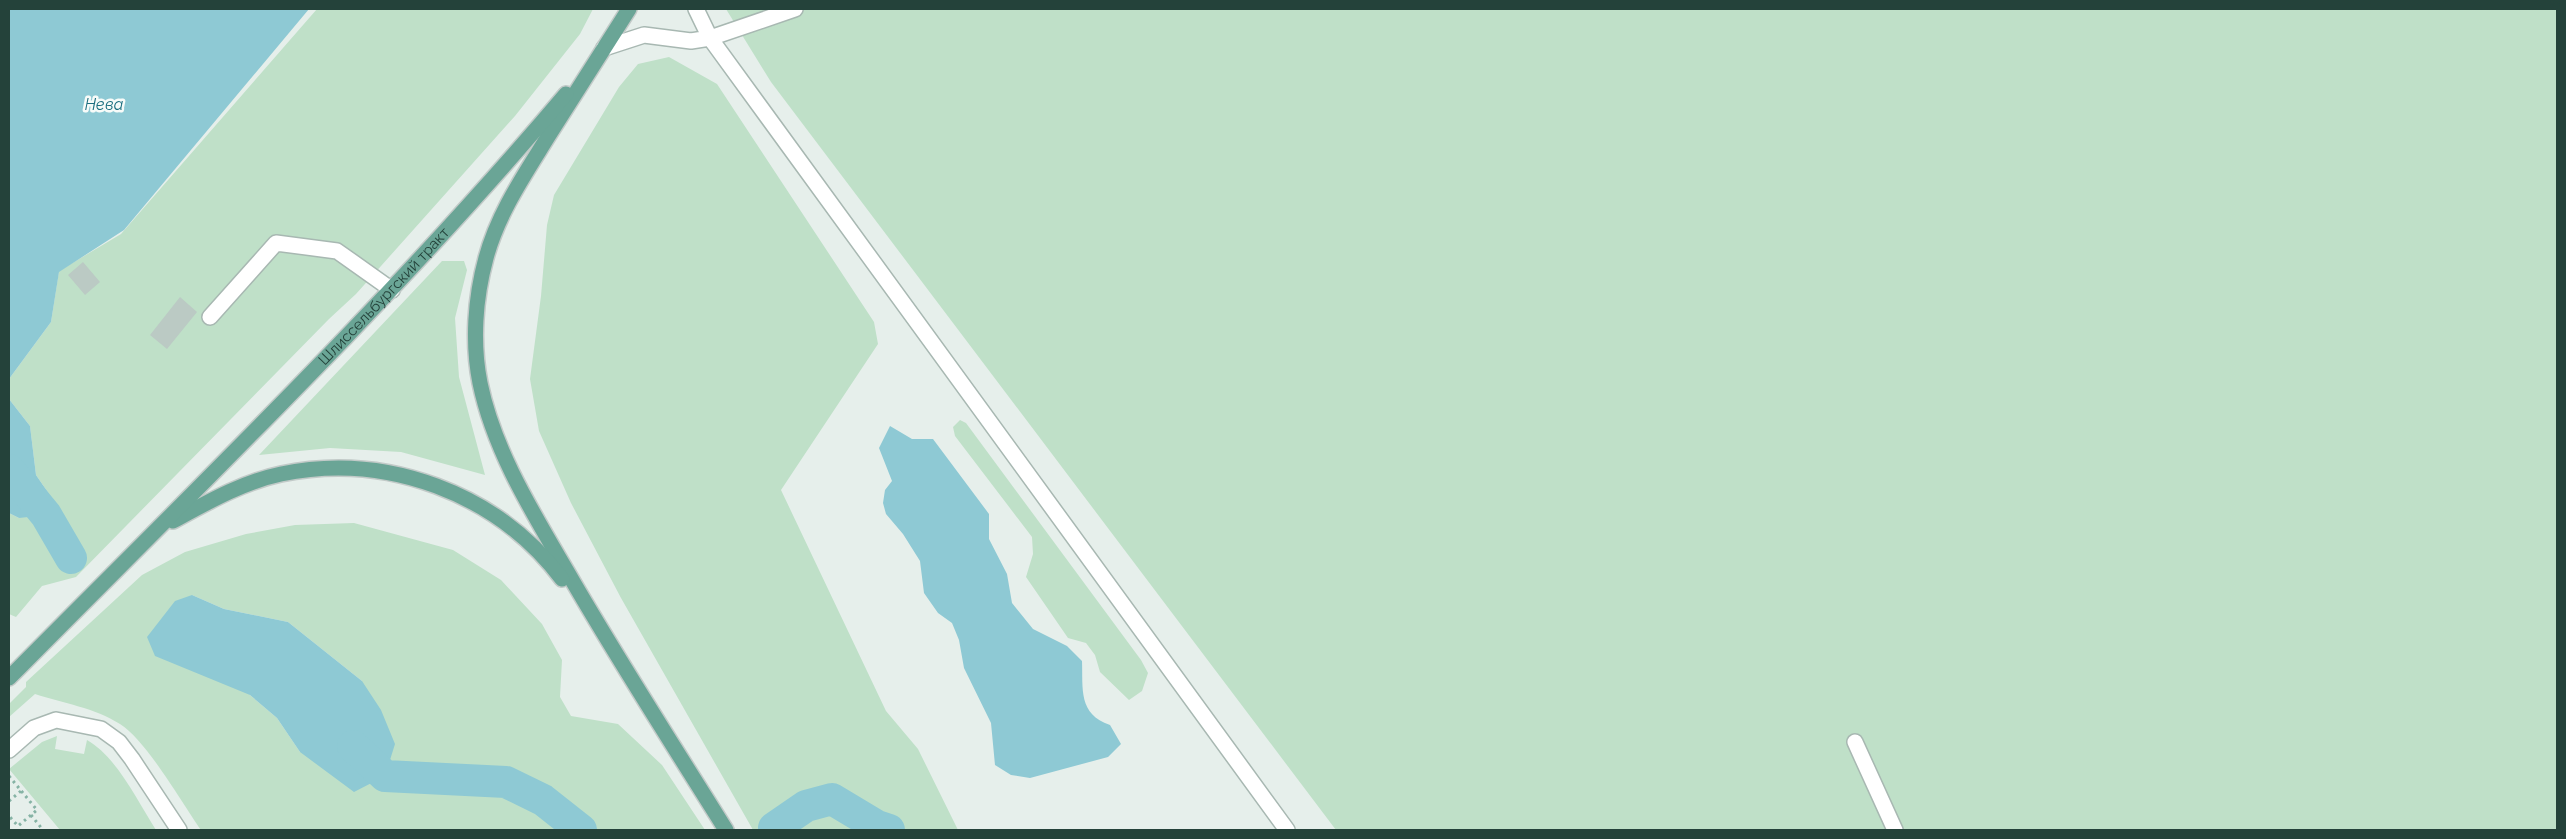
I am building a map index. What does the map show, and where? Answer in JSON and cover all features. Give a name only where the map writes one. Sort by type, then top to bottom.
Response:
[{"type":"main road","points":[[629,9],[525,174],[498,222],[486,257],[479,290],[476,352],[483,392],[507,460],[527,503],[605,636],[726,830]]},
{"type":"main road","name":"Шлиссельбургский тракт","points":[[9,678],[215,473],[392,290],[500,172],[602,50]]},
{"type":"main road","points":[[157,530],[222,495],[280,474],[313,468],[345,467],[381,470],[422,480],[456,494],[493,514],[523,536],[548,561],[605,636]]},
{"type":"street","points":[[696,9],[710,38],[1287,830]]},
{"type":"street","points":[[602,50],[644,35],[691,41],[710,38],[795,9]]},
{"type":"street","points":[[210,316],[276,243],[337,252],[392,290]]},
{"type":"street","points":[[9,750],[34,728],[56,720],[101,729],[119,742],[179,830]]},
{"type":"street","points":[[1856,742],[1895,830]]},
{"type":"path","points":[[9,776],[37,810],[18,826],[9,816]]},
{"type":"path","points":[[9,801],[21,791]]},
{"type":"path","points":[[31,815],[43,830]]},
{"type":"green space","points":[[317,9],[593,9],[580,34],[515,116],[356,294],[329,319],[76,577],[42,586],[16,617],[9,614],[9,513],[19,518],[49,494],[36,475],[30,426],[9,399],[9,379],[51,322],[59,271],[121,234]]},
{"type":"green space","points":[[726,9],[2557,9],[2557,830],[1336,830],[771,82]]},
{"type":"green space","points":[[669,57],[717,84],[874,322],[878,344],[781,490],[886,711],[918,749],[958,830],[753,830],[621,598],[571,503],[539,431],[530,379],[541,296],[547,225],[554,195],[619,87],[638,64]]},
{"type":"green space","points":[[442,261],[464,261],[467,270],[455,318],[459,377],[485,475],[401,452],[330,448],[259,455]]},
{"type":"green space","points":[[960,420],[966,423],[1141,660],[1148,673],[1142,691],[1129,700],[1100,672],[1095,655],[1086,643],[1068,638],[1026,577],[1033,554],[1032,537],[955,436],[953,427]]},
{"type":"green space","points":[[354,523],[453,550],[501,580],[542,624],[562,660],[560,697],[571,716],[618,724],[662,765],[705,830],[201,830],[152,757],[130,732],[110,718],[90,710],[35,694],[9,717],[9,704],[26,687],[26,682],[142,575],[185,552],[246,534],[295,525]],"holes":[[[192,595],[224,609],[288,622],[362,681],[300,752],[277,718],[250,695]]]},
{"type":"green space","points":[[57,736],[55,749],[84,754],[87,740],[108,757],[126,781],[156,830],[60,830],[9,769],[42,742]]},
{"type":"water","name":"Нева","points":[[9,9],[309,9],[124,230],[59,272],[51,322],[9,379]]},
{"type":"water","points":[[9,399],[30,426],[36,475],[49,494],[46,515],[19,518],[9,513]]},
{"type":"water","points":[[890,426],[912,439],[933,439],[989,514],[989,539],[1007,574],[1012,603],[1033,629],[1067,646],[1082,661],[1083,691],[1087,707],[1092,714],[1110,725],[1121,744],[1108,757],[1030,778],[1011,775],[995,765],[991,723],[964,668],[959,640],[952,623],[938,613],[924,593],[920,561],[903,534],[886,514],[883,503],[885,490],[892,481],[879,448]]},
{"type":"water","points":[[192,595],[224,609],[288,622],[362,681],[381,710],[395,744],[385,776],[354,792],[300,752],[277,718],[250,695],[155,656],[147,637],[175,601]]},
{"type":"building","points":[[83,262],[100,282],[85,295],[68,275]]},
{"type":"building","points":[[180,297],[197,312],[167,349],[150,335]]},
{"type":"waterway","points":[[9,470],[46,515],[71,558]]},
{"type":"waterway","points":[[353,746],[385,776],[506,782],[543,800],[581,830]]},
{"type":"waterway","points":[[774,828],[806,806],[832,799],[877,826],[889,830]]}]
